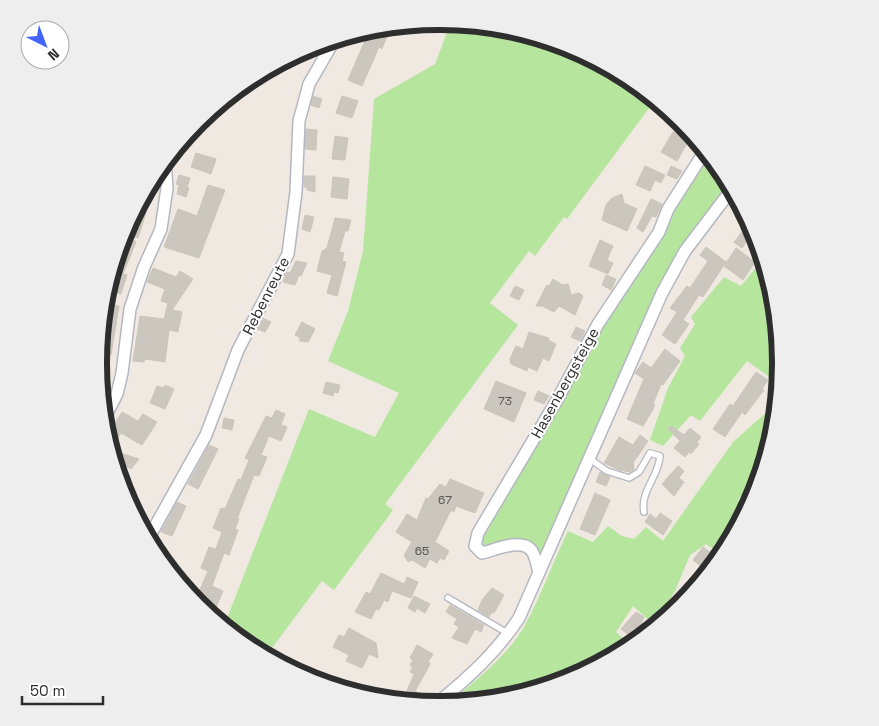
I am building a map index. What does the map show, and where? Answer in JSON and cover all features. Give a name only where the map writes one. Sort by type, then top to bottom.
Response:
[{"type":"street","name":"Rebenreute","points":[[152,531],[206,435],[238,350],[288,254],[296,192],[299,122],[309,84],[329,49]]},
{"type":"street","name":"Hasenbergsteige","points":[[539,572],[533,552],[528,546],[518,544],[482,553],[475,546],[478,532],[557,400],[598,324],[659,232],[668,209],[701,157]]},
{"type":"street","points":[[110,409],[117,394],[122,373],[130,309],[144,267],[161,229],[166,188],[165,174]]},
{"type":"street","points":[[446,696],[481,667],[509,634],[519,618],[662,293],[685,252],[727,196]]},
{"type":"lane","points":[[590,459],[607,471],[629,478],[639,472],[650,453],[660,456],[660,466],[645,493],[644,512]]},
{"type":"lane","points":[[448,598],[509,634]]},
{"type":"green space","points":[[448,30],[504,36],[547,48],[587,64],[625,86],[651,106],[567,219],[564,217],[535,256],[529,251],[490,303],[518,325],[385,504],[393,510],[334,590],[322,581],[271,650],[254,640],[227,619],[309,409],[375,437],[399,393],[328,361],[348,311],[363,251],[374,99],[435,64]]},
{"type":"green space","points":[[702,158],[725,192],[681,252],[539,565],[531,544],[483,550],[477,545],[480,534]]},
{"type":"green space","points":[[758,265],[770,320],[772,379],[747,361],[700,421],[691,415],[663,446],[650,440],[668,388],[685,356],[680,348],[695,324],[691,317],[724,277],[741,286]]},
{"type":"green space","points":[[769,410],[755,470],[749,484],[738,500],[741,503],[728,530],[715,550],[706,544],[690,555],[675,591],[659,613],[649,621],[633,606],[616,632],[625,640],[567,671],[526,685],[504,690],[458,695],[500,658],[518,637],[568,531],[593,542],[608,526],[622,536],[634,539],[646,527],[663,541],[733,442]]},
{"type":"building","points":[[388,34],[382,49],[379,47],[362,86],[348,80],[366,38]]},
{"type":"building","points":[[313,96],[322,99],[319,108],[311,105]]},
{"type":"building","points":[[342,96],[358,101],[352,118],[336,113]]},
{"type":"building","points":[[306,129],[317,130],[316,150],[305,149]]},
{"type":"building","points":[[673,132],[688,141],[677,161],[661,152]]},
{"type":"building","points":[[335,136],[348,138],[345,160],[332,159]]},
{"type":"building","points":[[196,153],[216,159],[211,174],[191,167]]},
{"type":"building","points":[[645,166],[665,175],[661,183],[655,180],[650,191],[636,185]]},
{"type":"building","points":[[671,166],[682,171],[677,179],[667,175]]},
{"type":"building","points":[[179,175],[190,178],[187,187],[176,184]]},
{"type":"building","points":[[304,176],[315,176],[315,192],[304,187]]},
{"type":"building","points":[[333,177],[349,179],[347,199],[331,197]]},
{"type":"building","points":[[179,185],[189,188],[186,197],[177,194]]},
{"type":"building","points":[[208,185],[225,190],[199,258],[164,247],[178,209],[197,216]]},
{"type":"building","points":[[622,194],[624,203],[637,209],[627,231],[602,220],[606,205],[612,198]]},
{"type":"building","points":[[651,199],[662,204],[656,217],[652,216],[643,232],[637,228]]},
{"type":"building","points":[[150,200],[138,238],[133,236],[131,238]]},
{"type":"building","points":[[305,215],[314,217],[310,232],[302,229]]},
{"type":"building","points":[[335,218],[351,220],[348,231],[345,231],[339,252],[344,253],[342,261],[346,262],[337,296],[327,293],[332,275],[317,271],[322,251],[327,248]]},
{"type":"building","points":[[744,229],[748,239],[742,248],[734,242]]},
{"type":"building","points":[[131,238],[136,242],[123,274],[127,275],[121,294],[114,292],[124,256]]},
{"type":"building","points":[[600,240],[613,246],[607,260],[613,263],[608,274],[589,266]]},
{"type":"building","points":[[706,247],[726,262],[703,297],[699,295],[683,320],[689,324],[675,344],[662,335],[677,312],[670,308],[687,286],[690,288],[708,261],[700,255]]},
{"type":"building","points":[[736,248],[755,262],[743,280],[724,266]]},
{"type":"building","points":[[296,261],[307,263],[301,276],[299,275],[295,285],[283,282],[287,272],[290,273]]},
{"type":"building","points":[[153,268],[176,277],[180,271],[193,279],[172,310],[182,312],[178,332],[169,330],[165,362],[145,359],[144,362],[133,361],[140,316],[164,319],[168,303],[161,301],[165,289],[147,282]]},
{"type":"building","points":[[606,275],[616,279],[611,290],[602,285]]},
{"type":"building","points":[[553,279],[563,285],[568,284],[571,295],[579,293],[583,296],[575,315],[559,306],[554,312],[542,306],[536,306],[547,285],[549,286]]},
{"type":"building","points":[[515,286],[524,290],[519,300],[510,296]]},
{"type":"building","points":[[112,305],[119,306],[111,355],[107,354],[107,341]]},
{"type":"building","points":[[263,318],[271,322],[265,332],[257,329]]},
{"type":"building","points":[[302,322],[315,329],[308,342],[300,341],[299,337],[295,335]]},
{"type":"building","points":[[576,327],[585,331],[580,341],[571,337]]},
{"type":"building","points":[[529,332],[549,338],[548,340],[556,344],[549,361],[543,358],[537,371],[528,367],[527,371],[511,364],[510,359],[516,346],[523,349]]},
{"type":"building","points":[[665,349],[680,361],[663,385],[661,384],[653,404],[655,405],[643,426],[627,419],[644,379],[635,373],[643,362],[651,368]]},
{"type":"building","points":[[756,372],[768,380],[762,389],[764,390],[745,415],[742,412],[725,437],[713,429],[730,404],[733,406]]},
{"type":"building","points":[[496,381],[526,393],[514,422],[484,409]]},
{"type":"building","points":[[326,382],[340,385],[338,393],[334,392],[333,396],[323,393]]},
{"type":"building","points":[[165,385],[174,389],[165,409],[150,403],[157,386],[164,388]]},
{"type":"building","points":[[538,391],[549,396],[544,404],[534,400]]},
{"type":"building","points":[[276,410],[285,414],[281,425],[287,427],[281,441],[269,436],[261,455],[267,457],[259,476],[254,475],[237,519],[239,519],[235,529],[238,530],[229,555],[224,553],[212,586],[223,591],[215,609],[199,593],[208,571],[201,568],[209,547],[216,549],[222,532],[213,528],[221,508],[225,509],[238,479],[241,480],[249,460],[245,458],[266,416],[272,418]]},
{"type":"building","points":[[122,412],[138,421],[143,414],[157,422],[142,445],[121,433],[116,441],[113,426]]},
{"type":"building","points":[[224,418],[234,420],[232,430],[222,428]]},
{"type":"building","points":[[671,426],[684,435],[690,428],[701,437],[697,442],[699,444],[691,454],[689,452],[685,457],[674,448],[680,441],[668,429]]},
{"type":"building","points":[[640,435],[648,441],[633,463],[634,469],[630,472],[619,470],[604,463],[619,437],[633,445]]},
{"type":"building","points":[[209,445],[218,449],[198,489],[188,484]]},
{"type":"building","points":[[119,453],[139,459],[131,469],[122,463]]},
{"type":"building","points":[[678,466],[684,471],[679,478],[684,482],[674,496],[662,484]]},
{"type":"building","points":[[600,472],[610,477],[606,486],[596,482]]},
{"type":"building","points":[[450,479],[484,493],[475,513],[456,506],[454,512],[451,510],[435,542],[449,551],[444,560],[440,558],[437,563],[430,559],[425,568],[412,560],[408,562],[404,555],[412,542],[396,532],[407,514],[417,520],[426,498],[428,499],[440,484],[446,487]]},
{"type":"building","points":[[595,493],[610,500],[595,535],[580,529]]},
{"type":"building","points":[[177,502],[186,506],[172,536],[161,532]]},
{"type":"building","points":[[660,513],[672,521],[663,535],[645,522],[650,514],[656,519]]},
{"type":"building","points":[[703,547],[712,554],[703,568],[693,560]]},
{"type":"building","points":[[381,573],[404,584],[407,577],[418,582],[411,598],[392,591],[388,602],[384,600],[379,610],[376,609],[371,619],[355,612],[366,592],[370,594]]},
{"type":"building","points":[[492,588],[504,595],[494,613],[492,612],[489,617],[478,610],[482,600]]},
{"type":"building","points":[[414,596],[430,604],[425,613],[417,608],[415,612],[408,608]]},
{"type":"building","points":[[450,605],[484,625],[481,632],[475,629],[467,644],[452,638],[459,627],[454,624],[457,619],[446,612]]},
{"type":"building","points":[[636,612],[644,617],[638,630],[630,636],[621,629]]},
{"type":"building","points":[[349,628],[376,643],[378,658],[369,654],[362,668],[346,661],[349,655],[333,647],[339,635],[344,637]]},
{"type":"building","points":[[417,645],[433,654],[428,662],[430,663],[428,668],[415,691],[417,692],[416,695],[406,694],[414,674],[410,672],[413,667],[410,665],[413,660],[410,658]]}]
